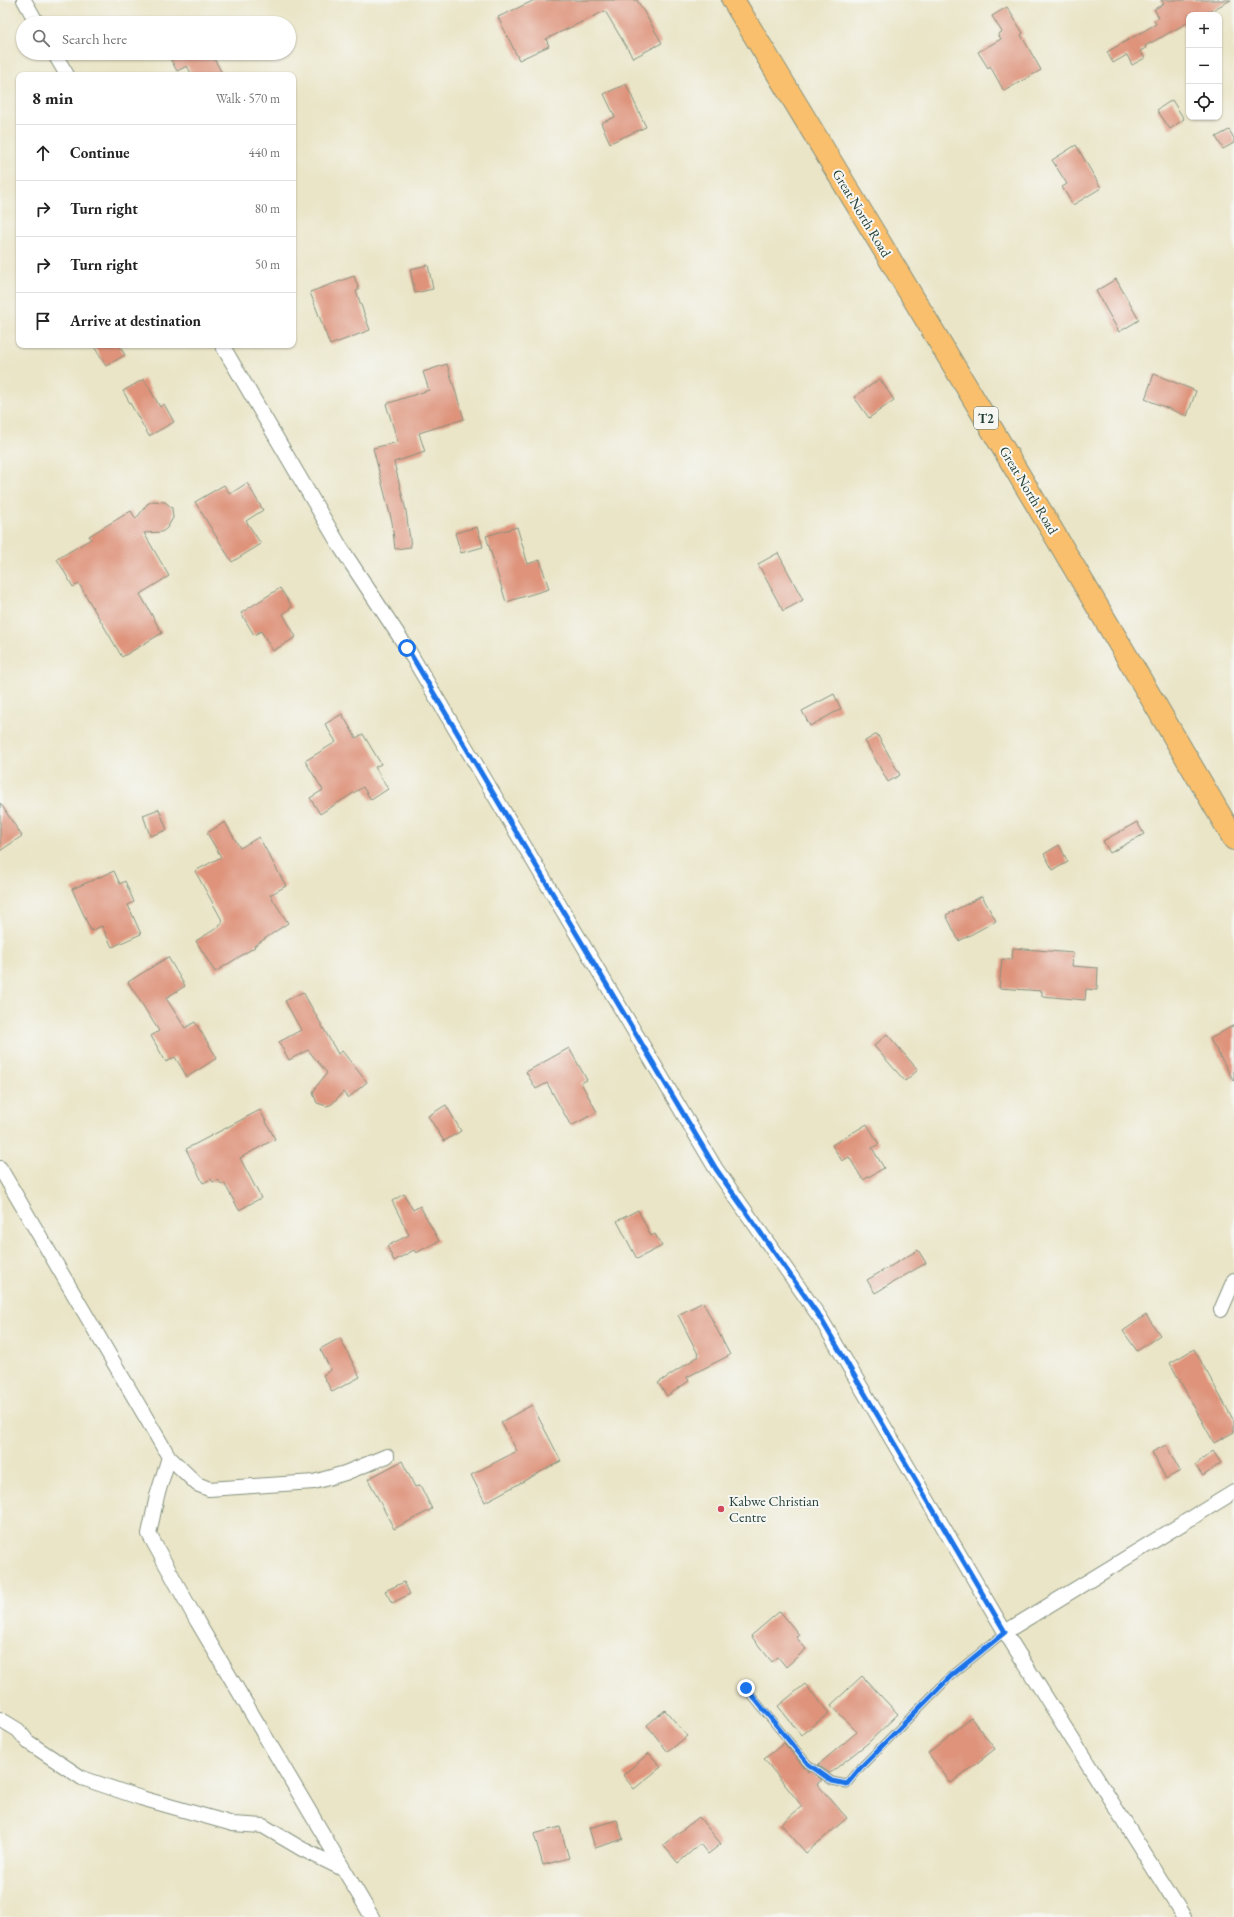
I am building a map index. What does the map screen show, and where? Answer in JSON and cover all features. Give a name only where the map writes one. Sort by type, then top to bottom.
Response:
[{"type":"highway","name":"Great North Road","points":[[733,0],[964,382],[1234,839]]},
{"type":"street","points":[[24,0],[33,16]]},
{"type":"street","points":[[58,60],[65,72]]},
{"type":"street","points":[[224,348],[341,548],[407,648],[716,1169],[821,1319],[1005,1632],[1184,1917]]},
{"type":"street","points":[[0,1168],[169,1457],[197,1484],[209,1489],[314,1482],[345,1474],[387,1456]]},
{"type":"street","points":[[1221,1310],[1234,1280]]},
{"type":"street","points":[[169,1457],[157,1496],[149,1534],[197,1621],[372,1917]]},
{"type":"street","points":[[1005,1632],[1234,1492]]},
{"type":"street","points":[[0,1719],[18,1730],[28,1742],[82,1778],[141,1798],[233,1824],[263,1826],[302,1849],[343,1869]]},
{"type":"lane","points":[[746,1688],[808,1764],[832,1781],[847,1784],[861,1767],[951,1676],[1005,1632]]},
{"type":"building","points":[[535,0],[637,0],[662,43],[633,58],[605,11],[546,39],[549,46],[519,60],[498,17]]},
{"type":"building","points":[[1161,0],[1231,0],[1209,12],[1186,12],[1186,24],[1145,46],[1146,48],[1140,51],[1145,58],[1132,65],[1127,55],[1113,63],[1107,52],[1156,24],[1154,20],[1159,18],[1154,9],[1164,4]]},
{"type":"building","points":[[1007,7],[1023,33],[1021,35],[1041,70],[1004,91],[990,66],[988,68],[978,52],[1001,39],[998,34],[1002,32],[992,16]]},
{"type":"building","points":[[171,60],[215,60],[221,72],[190,72],[187,66],[177,71]]},
{"type":"building","points":[[626,84],[646,127],[610,143],[601,123],[615,117],[604,94]]},
{"type":"building","points":[[1172,100],[1184,119],[1170,129],[1157,110]]},
{"type":"building","points":[[1229,130],[1234,138],[1234,143],[1223,149],[1216,137]]},
{"type":"building","points":[[1076,145],[1101,188],[1073,205],[1062,187],[1067,184],[1052,160]]},
{"type":"building","points":[[428,265],[433,289],[415,293],[410,269]]},
{"type":"building","points":[[354,276],[359,290],[356,291],[370,330],[330,345],[310,292]]},
{"type":"building","points":[[1116,279],[1139,320],[1119,332],[1096,291]]},
{"type":"building","points":[[95,348],[121,348],[125,355],[106,366]]},
{"type":"building","points":[[447,364],[464,419],[419,433],[425,452],[394,462],[406,511],[411,547],[395,549],[392,522],[373,448],[398,442],[386,404],[429,390],[423,372]]},
{"type":"building","points":[[1154,374],[1196,391],[1187,416],[1145,399]]},
{"type":"building","points":[[144,379],[160,407],[164,404],[174,422],[149,436],[123,391]]},
{"type":"building","points":[[880,379],[894,400],[869,418],[854,397]]},
{"type":"building","points":[[247,483],[263,510],[246,521],[261,544],[232,562],[195,502],[224,485],[230,494]]},
{"type":"building","points":[[153,501],[165,502],[172,508],[173,518],[167,528],[162,532],[144,533],[169,576],[140,594],[162,633],[122,657],[79,584],[73,587],[57,559],[91,539],[89,536],[131,511],[136,519],[147,504]]},
{"type":"building","points":[[477,527],[483,547],[461,553],[455,533]]},
{"type":"building","points":[[517,527],[528,564],[540,560],[549,589],[506,602],[486,536]]},
{"type":"building","points":[[778,553],[803,600],[783,611],[758,564]]},
{"type":"building","points":[[280,588],[292,607],[283,614],[296,637],[273,651],[261,631],[254,635],[241,613]]},
{"type":"building","points":[[834,694],[841,709],[810,726],[802,711]]},
{"type":"building","points":[[342,714],[356,738],[363,734],[381,764],[375,767],[388,789],[371,800],[363,787],[320,814],[310,798],[323,790],[305,761],[336,742],[325,724]]},
{"type":"building","points":[[877,734],[900,775],[888,782],[865,741]]},
{"type":"building","points":[[0,803],[22,836],[0,851]]},
{"type":"building","points":[[159,809],[167,830],[150,836],[143,815]]},
{"type":"building","points":[[225,822],[240,848],[259,837],[286,886],[270,895],[288,923],[254,946],[255,947],[215,972],[196,941],[220,926],[219,925],[223,922],[195,871],[221,857],[207,833]]},
{"type":"building","points":[[1137,822],[1144,834],[1110,853],[1103,841]]},
{"type":"building","points":[[1059,845],[1068,862],[1053,870],[1044,854]]},
{"type":"building","points":[[114,871],[120,884],[125,881],[134,902],[128,905],[141,934],[112,947],[102,926],[91,931],[72,889]]},
{"type":"building","points":[[982,896],[996,921],[959,941],[946,915]]},
{"type":"building","points":[[1013,948],[1073,953],[1072,966],[1098,968],[1097,990],[1086,989],[1085,1000],[1042,996],[1042,991],[999,988],[1002,959],[1012,960]]},
{"type":"building","points":[[168,957],[185,986],[166,998],[185,1028],[195,1022],[217,1058],[187,1077],[175,1057],[166,1062],[151,1036],[159,1031],[128,982]]},
{"type":"building","points":[[303,992],[338,1054],[342,1051],[367,1082],[348,1098],[343,1092],[332,1104],[327,1106],[317,1103],[313,1093],[315,1088],[327,1073],[308,1050],[289,1060],[279,1042],[301,1030],[285,1001]]},
{"type":"building","points":[[1234,1025],[1234,1081],[1210,1039]]},
{"type":"building","points":[[887,1034],[918,1070],[905,1081],[874,1046]]},
{"type":"building","points":[[569,1048],[587,1080],[581,1083],[597,1112],[571,1126],[547,1083],[536,1089],[526,1072]]},
{"type":"building","points":[[446,1105],[461,1131],[444,1141],[428,1116]]},
{"type":"building","points":[[260,1110],[275,1139],[240,1158],[261,1198],[239,1210],[224,1183],[221,1184],[218,1180],[213,1182],[211,1179],[203,1183],[186,1149]]},
{"type":"building","points":[[867,1124],[879,1144],[872,1148],[884,1168],[863,1180],[849,1157],[842,1161],[832,1145]]},
{"type":"building","points":[[404,1194],[413,1210],[420,1206],[439,1241],[416,1253],[414,1250],[394,1261],[387,1246],[409,1235],[392,1201]]},
{"type":"building","points":[[638,1210],[651,1236],[655,1234],[662,1246],[637,1259],[617,1221]]},
{"type":"building","points":[[918,1250],[926,1263],[875,1293],[867,1280]]},
{"type":"building","points":[[703,1302],[730,1355],[687,1377],[689,1381],[667,1396],[658,1383],[699,1356],[678,1315]]},
{"type":"building","points":[[1146,1315],[1160,1335],[1137,1351],[1123,1331]]},
{"type":"building","points":[[340,1338],[360,1377],[332,1392],[323,1375],[331,1370],[320,1349]]},
{"type":"building","points":[[1194,1349],[1234,1421],[1234,1432],[1214,1443],[1170,1363]]},
{"type":"building","points":[[532,1405],[561,1461],[485,1502],[471,1475],[517,1451],[501,1422]]},
{"type":"building","points":[[1166,1445],[1180,1471],[1166,1479],[1152,1452]]},
{"type":"building","points":[[1213,1451],[1221,1463],[1203,1476],[1195,1465]]},
{"type":"building","points":[[402,1461],[415,1487],[420,1485],[432,1509],[394,1529],[368,1479]]},
{"type":"building","points":[[404,1582],[410,1594],[392,1603],[385,1591]]},
{"type":"building","points":[[780,1611],[799,1635],[796,1637],[806,1649],[786,1667],[778,1657],[772,1662],[751,1636]]},
{"type":"building","points":[[862,1676],[898,1714],[868,1743],[830,1773],[818,1765],[857,1732],[831,1705]]},
{"type":"building","points":[[805,1684],[829,1713],[801,1735],[778,1706]]},
{"type":"building","points":[[665,1710],[687,1736],[668,1752],[647,1725]]},
{"type":"building","points":[[971,1718],[995,1749],[951,1783],[928,1753]]},
{"type":"building","points":[[784,1743],[808,1772],[810,1771],[822,1780],[817,1784],[847,1818],[806,1853],[781,1824],[802,1806],[764,1759]]},
{"type":"building","points":[[649,1753],[661,1767],[634,1789],[623,1775]]},
{"type":"building","points":[[699,1817],[721,1844],[708,1854],[700,1844],[678,1863],[663,1845]]},
{"type":"building","points":[[617,1820],[623,1839],[595,1848],[589,1828]]},
{"type":"building","points":[[560,1827],[569,1858],[543,1865],[534,1834]]},
{"type":"place","name":"Kabwe Christian Centre","points":[[721,1509]]},
{"type":"route","points":[[407,648],[593,964],[716,1169],[821,1319],[1005,1632],[951,1676],[861,1767],[847,1784],[832,1781],[808,1764],[746,1688]]}]
